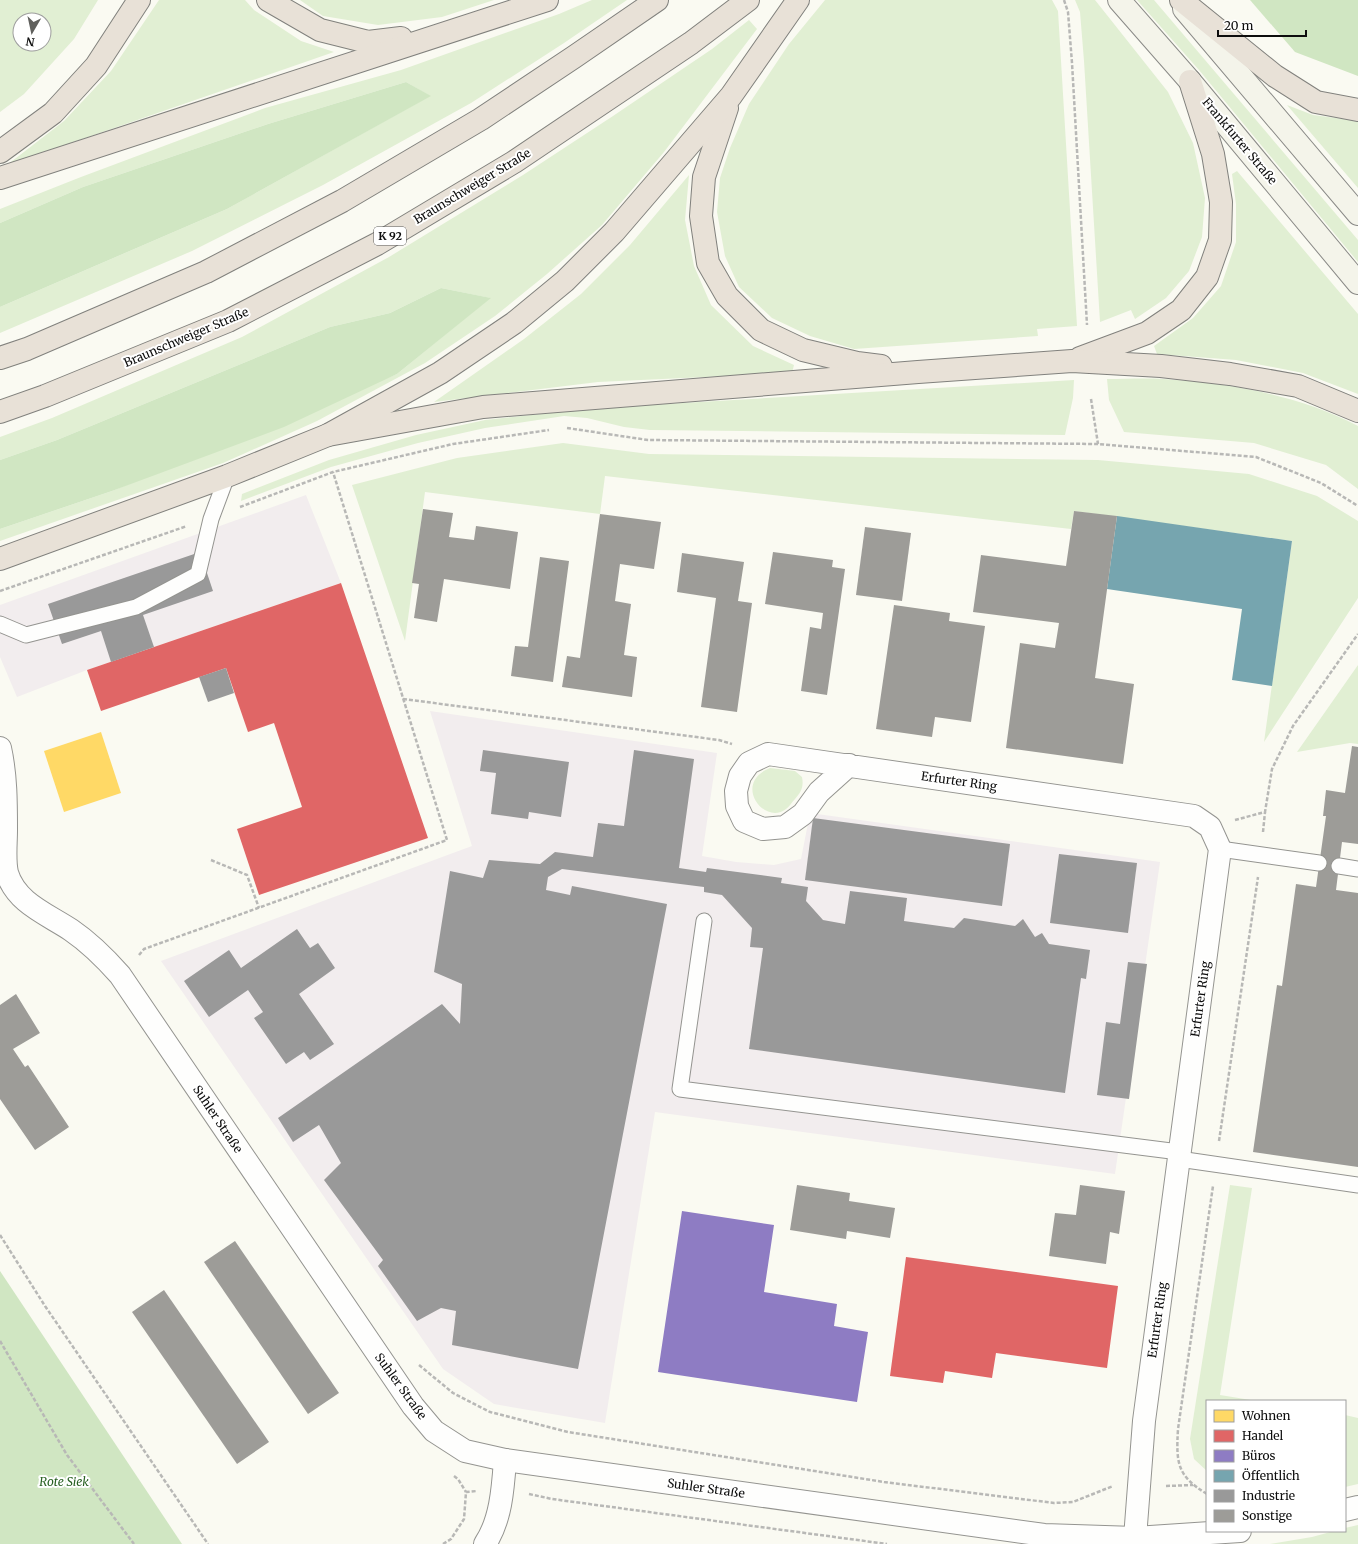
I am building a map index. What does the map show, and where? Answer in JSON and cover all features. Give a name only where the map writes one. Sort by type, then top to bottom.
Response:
[{"type":"highway","points":[[0,152],[53,113],[96,66],[139,0]]},
{"type":"highway","points":[[268,0],[320,30],[368,42],[446,33]]},
{"type":"highway","points":[[0,178],[547,0]]},
{"type":"highway","points":[[0,358],[34,346],[206,272],[342,202],[482,119],[656,0]]},
{"type":"highway","name":"Braunschweiger Straße","points":[[0,412],[45,396],[228,321],[377,244],[514,162],[691,43],[748,0]]},
{"type":"highway","points":[[0,559],[227,476],[328,435],[440,373],[514,323],[565,281],[614,232],[731,96],[798,0]]},
{"type":"highway","points":[[1180,0],[1275,76],[1316,102],[1358,110]]},
{"type":"highway","points":[[1072,361],[1147,333],[1181,310],[1207,277],[1220,240],[1221,202],[1213,154],[1190,81]]},
{"type":"highway","points":[[731,96],[704,177],[701,216],[708,263],[726,296],[761,330],[803,350],[857,362],[918,372]]},
{"type":"highway","points":[[328,435],[483,407],[1072,361],[1161,366],[1230,374],[1298,386],[1358,411]]},
{"type":"street","name":"Frankfurter Straße","points":[[1119,0],[1190,81],[1358,283]]},
{"type":"street","points":[[1176,0],[1358,214]]},
{"type":"street","name":"Suhler Straße","points":[[0,748],[6,796],[6,891],[24,900],[102,953],[120,975],[413,1406],[434,1431],[465,1451],[505,1460],[1044,1539],[1135,1538],[1225,1532]]},
{"type":"street","points":[[768,754],[749,762],[740,776],[736,791],[737,806],[744,821],[764,828],[785,827],[803,814],[818,792],[849,765]]},
{"type":"street","name":"Erfurter Ring","points":[[768,754],[1194,816],[1210,827]]},
{"type":"street","points":[[1210,827],[1220,849]]},
{"type":"street","name":"Erfurter Ring","points":[[1135,1538],[1144,1421],[1220,849]]},
{"type":"street","points":[[485,1544],[492,1533],[503,1488],[505,1460]]},
{"type":"street","points":[[1346,1510],[1358,1507]]},
{"type":"lane","points":[[0,624],[26,635],[136,607],[198,574],[211,519],[227,476]]},
{"type":"lane","points":[[1220,849],[1320,863]]},
{"type":"lane","points":[[1339,866],[1358,869]]},
{"type":"lane","points":[[704,921],[680,1088],[1179,1155],[1358,1185]]},
{"type":"path","points":[[1064,0],[1068,12],[1071,48],[1087,325]]},
{"type":"path","points":[[1091,399],[1098,444]]},
{"type":"path","points":[[564,428],[648,440],[1098,444],[1256,457],[1321,483],[1358,506]]},
{"type":"path","points":[[0,591],[193,523],[211,519],[333,472],[453,444],[550,430]]},
{"type":"path","points":[[120,975],[144,949],[447,840],[333,472]]},
{"type":"path","points":[[1210,827],[1265,812],[1272,769],[1293,726],[1358,634]]},
{"type":"path","points":[[403,699],[719,740],[768,754]]},
{"type":"path","points":[[211,860],[247,875],[259,908]]},
{"type":"path","points":[[0,1235],[45,1306],[208,1544]]},
{"type":"path","points":[[0,1341],[67,1455],[134,1544]]},
{"type":"path","points":[[416,1363],[453,1394],[490,1412],[568,1432],[634,1444],[884,1482],[1054,1504],[1073,1502],[1112,1486],[1193,1486]]},
{"type":"path","points":[[443,1544],[451,1539],[464,1519],[466,1492],[503,1488],[552,1499],[887,1544]]},
{"type":"shaded area","points":[[306,495],[341,583],[87,670],[17,697],[0,657],[0,605]]},
{"type":"shaded area","points":[[430,711],[717,753],[702,856],[736,862],[774,865],[801,859],[810,813],[1160,862],[1115,1174],[655,1112],[605,1423],[494,1404],[443,1369],[161,961],[472,846]]},
{"type":"green space","points":[[0,0],[98,0],[74,39],[24,94],[0,112]]},
{"type":"green space","points":[[159,0],[245,0],[254,10],[301,41],[334,52],[7,165],[64,121],[111,71]]},
{"type":"green space","points":[[300,0],[494,0],[442,17],[378,25],[323,16]]},
{"type":"green space","points":[[592,0],[627,0],[471,103],[323,185],[192,251],[0,333],[0,307],[227,209],[430,96],[406,82],[268,124],[83,187],[0,223],[0,209],[265,108],[401,70],[559,14]]},
{"type":"green space","points":[[825,0],[1052,0],[1058,11],[1077,326],[1037,329],[1038,336],[854,349],[810,336],[772,318],[739,287],[725,256],[717,212],[720,178],[730,148],[749,104],[789,44]]},
{"type":"green space","points":[[1075,0],[1095,0],[1168,92],[1193,143],[1205,198],[1202,237],[1189,271],[1166,298],[1135,319],[1131,310],[1100,322],[1084,61],[1080,12]]},
{"type":"green space","points":[[1137,0],[1154,0],[1358,240],[1358,262],[1199,70]]},
{"type":"green space","points":[[1250,0],[1358,0],[1358,76],[1295,52]]},
{"type":"green space","points":[[749,20],[757,29],[664,152],[602,225],[547,274],[495,316],[425,363],[317,421],[223,463],[0,541],[0,529],[112,491],[397,374],[490,298],[441,288],[390,313],[330,327],[57,440],[0,460],[0,437],[52,418],[242,337],[389,257],[523,175],[613,116],[712,49]]},
{"type":"green space","points":[[406,82],[431,96],[227,209],[0,307],[0,223],[83,187],[268,124]]},
{"type":"green space","points":[[1287,105],[1313,115],[1358,121],[1358,188]]},
{"type":"green space","points":[[1237,171],[1358,314],[1358,394],[1303,373],[1236,360],[1157,354],[1154,346],[1193,318],[1221,286],[1236,242],[1236,204],[1232,174]]},
{"type":"green space","points":[[689,175],[685,220],[694,266],[711,305],[753,346],[794,365],[792,373],[598,382],[434,402],[524,339],[581,294],[630,245]]},
{"type":"green space","points":[[441,288],[491,298],[397,374],[284,427],[112,491],[0,529],[0,460],[57,440],[330,327],[390,313]]},
{"type":"green space","points":[[1107,379],[1163,379],[1238,387],[1288,399],[1335,415],[1358,426],[1358,489],[1326,465],[1254,443],[1124,432],[1109,400]]},
{"type":"green space","points":[[1074,380],[1073,398],[1065,435],[650,430],[624,427],[587,418],[564,416],[485,428],[418,443],[331,467],[241,501],[242,494],[329,460],[416,435],[485,420],[597,408]]},
{"type":"green space","points":[[563,443],[649,454],[1098,460],[1249,474],[1317,496],[1358,521],[1358,598],[1264,742],[1292,541],[1074,511],[1071,529],[605,476],[600,514],[425,492],[405,641],[352,485],[457,458]]},
{"type":"green space","points":[[1358,665],[1358,744],[1350,743],[1297,752]]},
{"type":"green space","points":[[770,768],[795,771],[802,777],[803,781],[802,789],[799,794],[786,809],[777,813],[769,812],[761,807],[753,792],[753,783],[759,775]]},
{"type":"green space","points":[[1230,1185],[1252,1188],[1220,1395],[1251,1400],[1206,1400],[1206,1470],[1194,1459],[1190,1439]]},
{"type":"green space","name":"Rote Siek","points":[[0,1271],[182,1544],[0,1544]]},
{"type":"green space","points":[[1346,1415],[1358,1418],[1358,1484],[1346,1487]]},
{"type":"green space","points":[[1358,1525],[1358,1544],[1270,1544],[1312,1537],[1330,1532],[1346,1532],[1346,1528]]},
{"type":"building: Wohnen","points":[[101,732],[121,793],[64,812],[44,751]]},
{"type":"building: Handel","points":[[341,583],[428,838],[259,895],[237,829],[302,807],[274,723],[248,732],[226,668],[101,711],[87,670]]},
{"type":"building: Handel","points":[[906,1257],[1118,1286],[1107,1368],[996,1353],[992,1378],[945,1371],[943,1383],[890,1376]]},
{"type":"building: Büros","points":[[682,1211],[774,1225],[764,1292],[837,1304],[834,1326],[868,1332],[857,1402],[658,1372]]},
{"type":"building: Öffentlich","points":[[1117,516],[1292,541],[1272,686],[1232,680],[1242,609],[1107,589]]},
{"type":"building: Industrie","points":[[200,552],[213,591],[143,615],[154,647],[111,662],[101,631],[62,644],[48,604]]},
{"type":"building: Industrie","points":[[226,668],[234,693],[208,702],[199,677]]},
{"type":"building: Industrie","points":[[483,750],[569,762],[561,817],[529,812],[528,819],[491,814],[496,773],[480,771]]},
{"type":"building: Industrie","points":[[634,750],[694,759],[679,868],[706,872],[707,868],[782,878],[781,883],[808,887],[806,901],[823,920],[845,924],[850,891],[907,898],[904,921],[954,928],[964,918],[1015,926],[1023,919],[1035,937],[1042,933],[1049,944],[1090,950],[1086,979],[1081,978],[1065,1093],[749,1049],[763,948],[750,947],[752,928],[722,895],[704,892],[704,887],[562,869],[548,877],[546,890],[570,895],[572,886],[667,904],[578,1369],[452,1345],[456,1311],[441,1308],[417,1321],[378,1266],[383,1260],[324,1180],[341,1163],[319,1125],[293,1142],[278,1118],[442,1004],[460,1024],[462,984],[434,972],[450,871],[483,878],[489,860],[540,864],[555,852],[593,857],[598,823],[624,826]]},
{"type":"building: Industrie","points":[[813,818],[1010,844],[1002,906],[805,880]]},
{"type":"building: Industrie","points":[[1059,854],[1137,863],[1128,933],[1050,923]]},
{"type":"building: Industrie","points":[[297,929],[310,948],[318,943],[335,968],[299,994],[334,1044],[310,1060],[304,1052],[286,1064],[254,1018],[263,1012],[248,990],[209,1017],[184,981],[229,950],[241,968]]},
{"type":"building: Industrie","points":[[1128,962],[1147,964],[1129,1099],[1097,1095],[1106,1022],[1120,1024]]},
{"type":"building: Sonstige","points":[[423,509],[453,513],[449,537],[474,540],[476,526],[518,532],[510,589],[444,579],[437,622],[414,618],[419,584],[412,583]]},
{"type":"building: Sonstige","points":[[1074,511],[1117,516],[1095,678],[1134,684],[1123,764],[1006,748],[1020,643],[1055,648],[1059,623],[973,612],[981,555],[1066,566]]},
{"type":"building: Sonstige","points":[[600,514],[661,522],[654,569],[620,564],[615,601],[631,604],[624,655],[637,657],[632,697],[562,687],[567,656],[580,658]]},
{"type":"building: Sonstige","points":[[865,527],[911,533],[902,601],[856,595]]},
{"type":"building: Sonstige","points":[[773,552],[833,560],[832,567],[845,569],[827,695],[801,691],[810,627],[821,629],[823,613],[765,604]]},
{"type":"building: Sonstige","points":[[682,553],[744,562],[738,601],[752,603],[737,712],[701,707],[716,598],[677,592]]},
{"type":"building: Sonstige","points":[[540,557],[569,561],[553,682],[511,676],[515,646],[528,647]]},
{"type":"building: Sonstige","points":[[894,605],[950,613],[949,621],[985,626],[971,722],[935,717],[932,737],[876,729]]},
{"type":"building: Sonstige","points":[[1352,746],[1358,747],[1358,844],[1342,842],[1336,890],[1358,893],[1358,1167],[1253,1152],[1277,985],[1282,986],[1296,884],[1316,887],[1326,816],[1323,816],[1326,790],[1345,793]]},
{"type":"building: Sonstige","points":[[16,994],[40,1033],[13,1049],[25,1067],[28,1065],[69,1127],[35,1150],[0,1099],[0,1005]]},
{"type":"building: Sonstige","points":[[797,1185],[850,1193],[849,1201],[895,1208],[890,1238],[847,1231],[846,1239],[790,1230]]},
{"type":"building: Sonstige","points":[[1080,1185],[1125,1191],[1119,1234],[1110,1232],[1106,1264],[1049,1256],[1055,1213],[1076,1215]]},
{"type":"building: Sonstige","points":[[235,1241],[339,1393],[308,1414],[204,1262]]},
{"type":"building: Sonstige","points":[[164,1290],[269,1442],[237,1464],[132,1312]]}]
